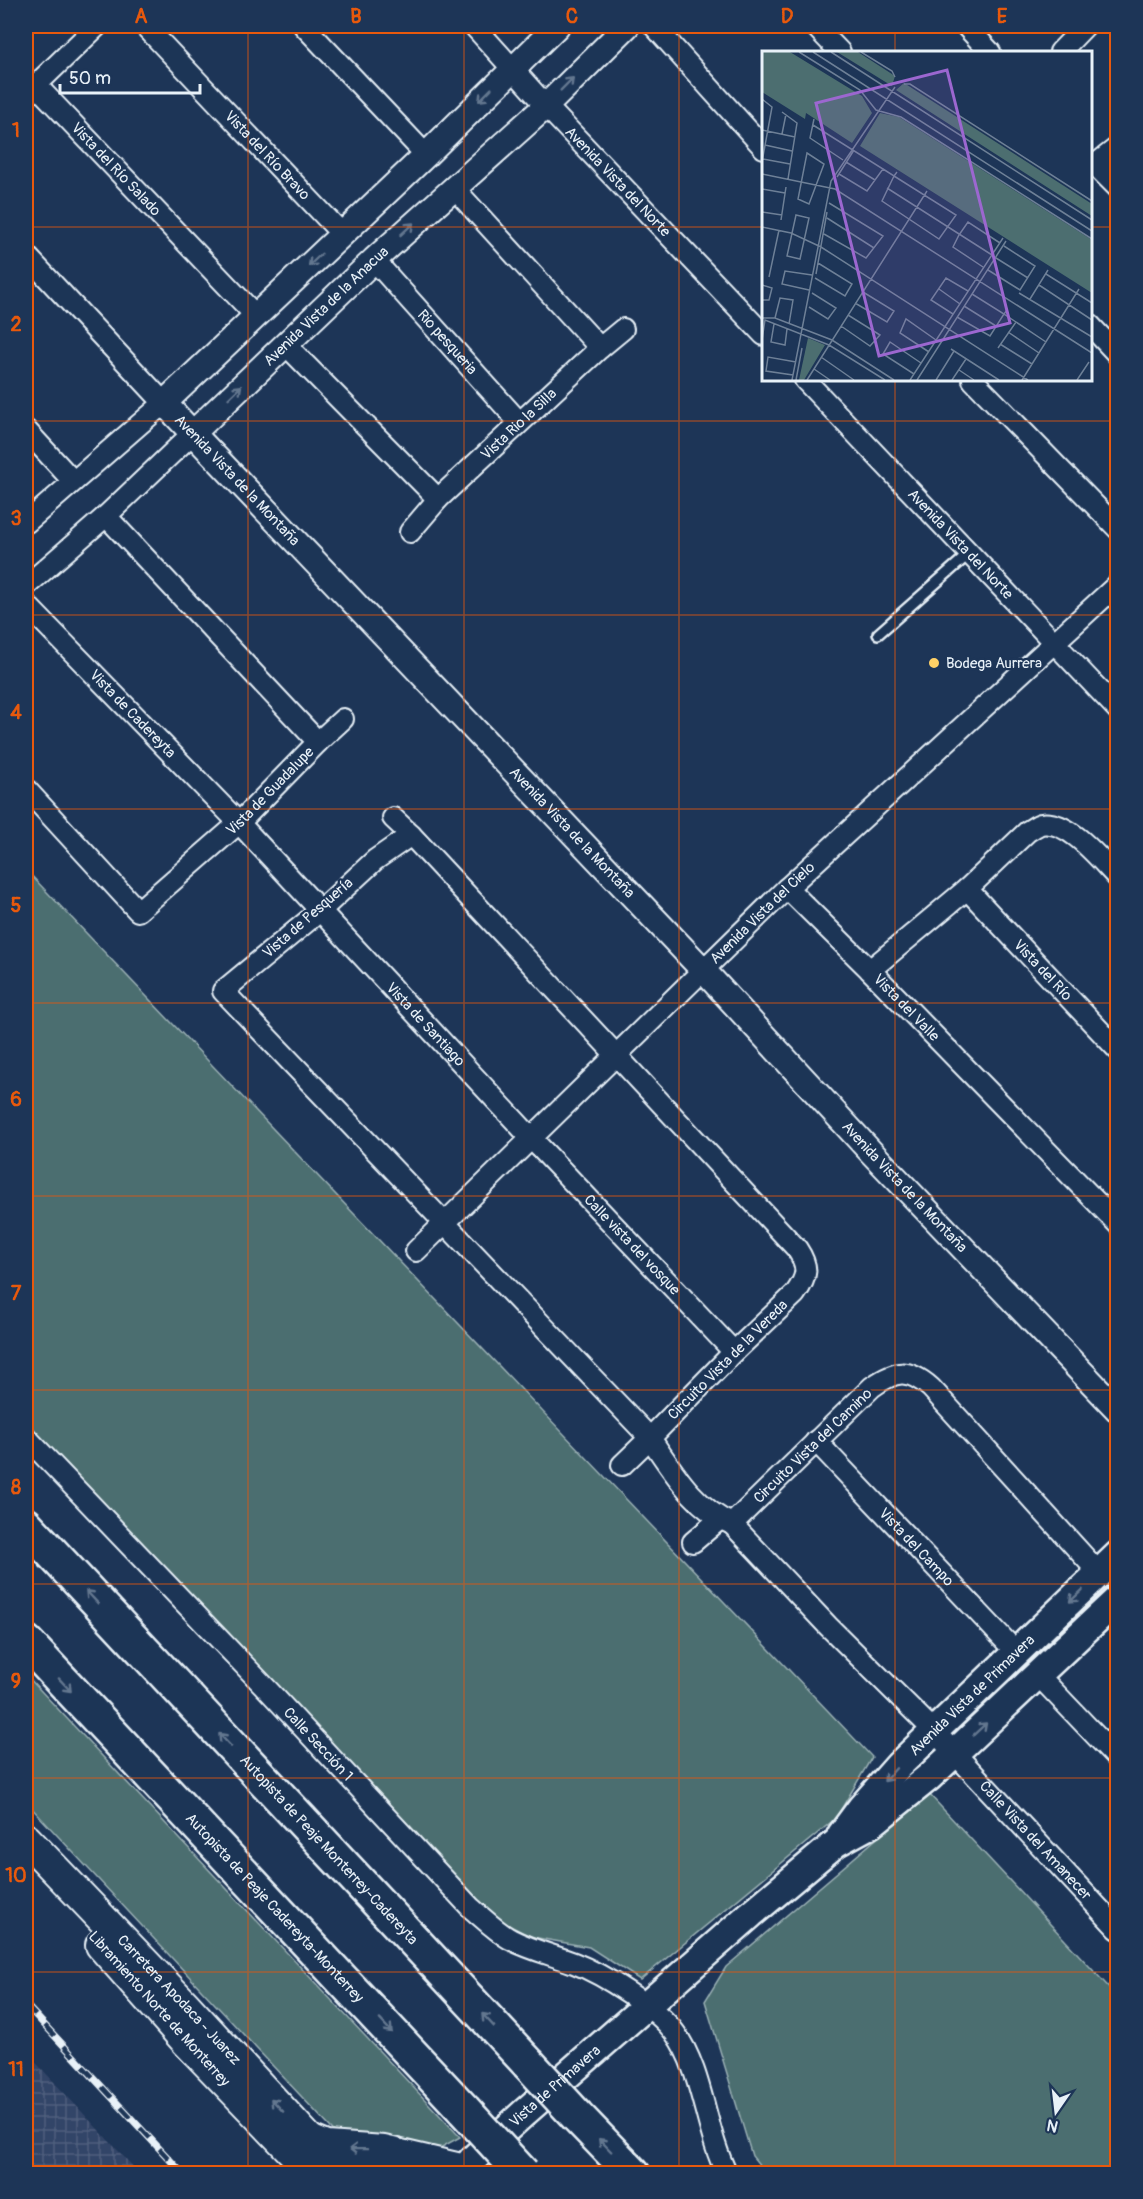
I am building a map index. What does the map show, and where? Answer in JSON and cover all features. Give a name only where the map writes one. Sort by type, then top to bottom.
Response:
[{"type":"highway","name":"Autopista de Peaje Monterrey-Cadereyta","points":[[26,1525],[633,2174]]},
{"type":"highway","name":"Autopista de Peaje Cadereyta-Monterrey","points":[[26,1642],[523,2174]]},
{"type":"main road","name":"Avenida Vista de Primavera","points":[[646,2005],[836,1843],[876,1791],[934,1731],[1109,1564]]},
{"type":"main road","name":"Avenida Vista de Primavera","points":[[836,1843],[886,1813],[954,1753],[1118,1599]]},
{"type":"main road","name":"Carretera Apodaca - Juarez","points":[[26,1839],[186,2006],[310,2160]]},
{"type":"main road","name":"Libramiento Norte de Monterrey","points":[[26,1864],[186,2041],[310,2160]]},
{"type":"main road","name":"Vista de Primavera","points":[[461,2170],[646,2005]]},
{"type":"main road","points":[[310,2160],[327,2146],[384,2151],[461,2170]]},
{"type":"main road","points":[[310,2160],[348,2172],[392,2172],[410,2169],[461,2170]]},
{"type":"street","name":"Vista del Río Salado","points":[[97,26],[29,84],[256,316]]},
{"type":"street","name":"Vista del Río Bravo","points":[[145,26],[342,234]]},
{"type":"street","points":[[304,26],[426,155]]},
{"type":"street","name":"Avenida Vista del Norte","points":[[474,26],[546,106],[762,334]]},
{"type":"street","points":[[26,523],[164,403],[426,155],[557,26]]},
{"type":"street","name":"Avenida Vista de la Anacua","points":[[26,586],[106,516],[374,260],[546,106],[627,26]]},
{"type":"street","points":[[654,26],[762,146]]},
{"type":"street","points":[[815,26],[839,51]]},
{"type":"street","points":[[966,26],[989,51]]},
{"type":"street","points":[[1061,51],[1085,26]]},
{"type":"street","points":[[1118,147],[1093,163],[1118,188]]},
{"type":"street","points":[[453,187],[600,348]]},
{"type":"street","name":"Avenida Vista de la Montaña","points":[[26,255],[704,971],[870,1152],[1118,1410]]},
{"type":"street","name":"Rio pesqueria","points":[[374,260],[519,422]]},
{"type":"street","points":[[1092,327],[1118,355]]},
{"type":"street","name":"Vista Rio la Silla","points":[[410,532],[438,499],[622,329]]},
{"type":"street","points":[[285,344],[438,499]]},
{"type":"street","name":"Avenida Vista del Norte","points":[[806,381],[1118,710]]},
{"type":"street","points":[[974,381],[1118,529]]},
{"type":"street","points":[[26,430],[73,481]]},
{"type":"street","name":"Vista de Guadalupe","points":[[26,789],[138,911],[239,823],[318,742],[106,516]]},
{"type":"street","name":"Avenida Vista del Cielo","points":[[416,1251],[787,888],[1118,584]]},
{"type":"street","name":"Vista de Cadereyta","points":[[26,604],[321,910]]},
{"type":"street","points":[[318,742],[343,719]]},
{"type":"street","points":[[393,818],[615,1056]]},
{"type":"street","name":"Vista del Valle","points":[[1118,878],[1066,829],[1052,824],[1040,824],[1028,831],[967,889],[870,970],[1118,1224]]},
{"type":"street","name":"Vista de Pesquería","points":[[411,835],[375,860],[321,910],[223,991],[444,1222]]},
{"type":"street","points":[[787,888],[870,970]]},
{"type":"street","name":"Vista del Río","points":[[967,889],[1118,1050]]},
{"type":"street","name":"Vista de Santiago","points":[[321,910],[531,1138]]},
{"type":"street","name":"Circuito Vista de la Vereda","points":[[615,1056],[797,1249],[805,1260],[806,1271],[799,1288],[622,1465]]},
{"type":"street","name":"Calle vista del vosque","points":[[531,1138],[734,1352]]},
{"type":"street","points":[[444,1222],[650,1438],[688,1490],[711,1513],[726,1522],[934,1731]]},
{"type":"street","name":"Circuito Vista del Camino","points":[[693,1542],[726,1522],[872,1387],[902,1373],[919,1377],[931,1388],[1109,1564]]},
{"type":"street","name":"Calle Sección 1","points":[[26,1437],[268,1690],[471,1908],[508,1938],[528,1948],[577,1964],[599,1975],[646,2005],[663,2019],[685,2048],[717,2149],[728,2174]]},
{"type":"street","name":"Vista del Campo","points":[[816,1441],[1016,1652]]},
{"type":"street","points":[[1038,1675],[1118,1759]]},
{"type":"street","name":"Calle Vista del Amanecer","points":[[934,1731],[1118,1929]]},
{"type":"lane","points":[[878,634],[970,553]]},
{"type":"shaded area","points":[[26,2052],[139,2173],[26,2173]]},
{"type":"green space","points":[[26,870],[872,1757],[836,1818],[640,1980],[589,1947],[532,1937],[491,1916],[26,1424]]},
{"type":"green space","points":[[26,1675],[460,2137],[398,2171],[373,2173],[26,1802]]},
{"type":"green space","points":[[929,1794],[1117,1996],[1117,2173],[766,2173],[752,2156],[705,2001],[726,1967]]},
{"type":"railway","points":[[26,2005],[183,2174]]},
{"type":"place","name":"Bodega Aurrera","points":[[934,663]]}]
